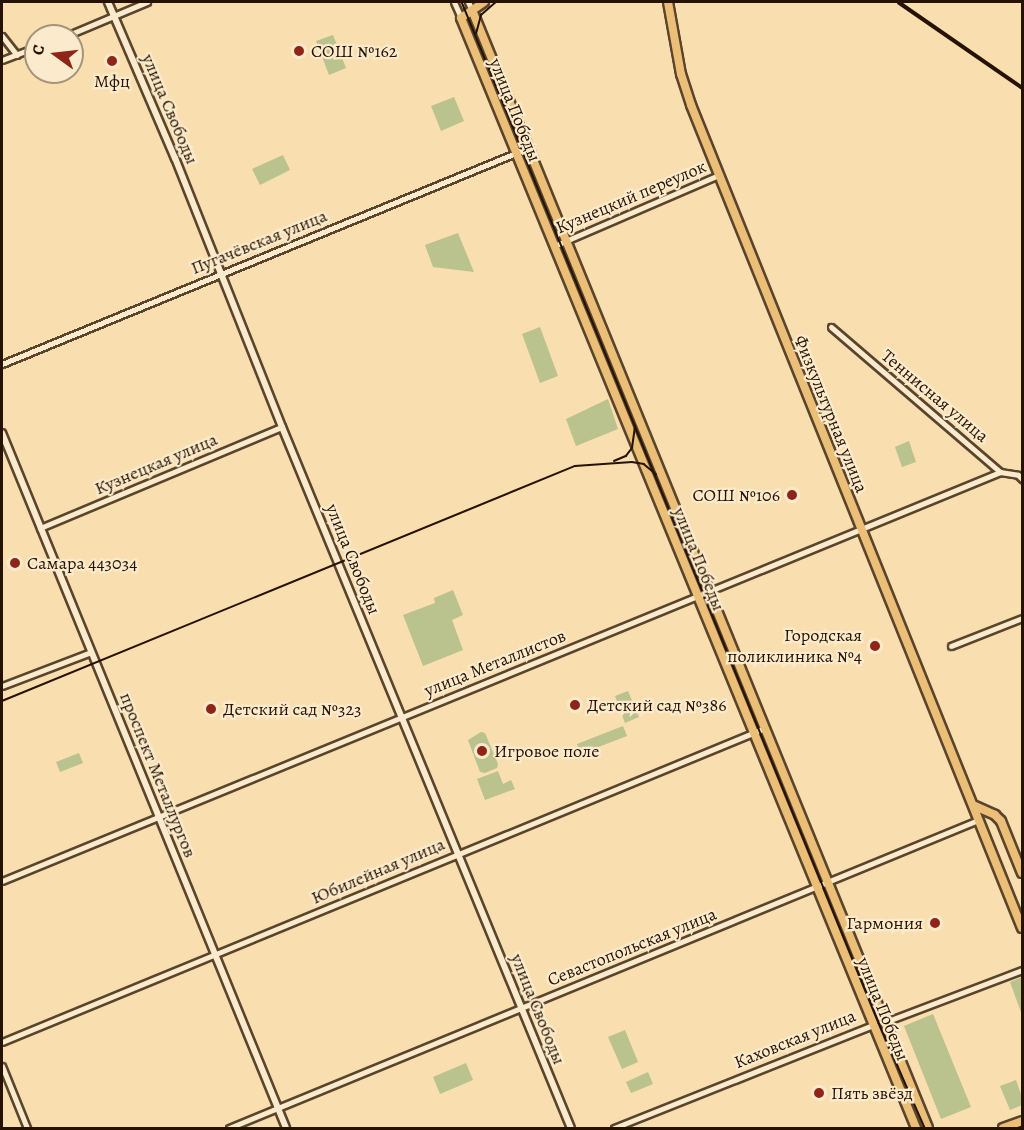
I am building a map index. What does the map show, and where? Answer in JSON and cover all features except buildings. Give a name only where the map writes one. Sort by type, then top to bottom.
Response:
[{"type":"main road","points":[[461,18],[484,2]]},
{"type":"main road","name":"Физкультурная улица","points":[[669,4],[681,74],[719,175],[1023,928]]},
{"type":"main road","name":"улица Победы","points":[[472,10],[928,1128]]},
{"type":"main road","name":"улица Победы","points":[[461,18],[916,1128]]},
{"type":"main road","points":[[975,807],[1001,821],[1023,873]]},
{"type":"main road","points":[[980,824],[991,814]]},
{"type":"main road","name":"Каховская улица","points":[[873,1025],[885,1022]]},
{"type":"main road","points":[[1003,1128],[1023,1121]]},
{"type":"street","name":"улица Свободы","points":[[108,2],[222,274],[282,427],[571,1128]]},
{"type":"street","points":[[84,28],[147,2]]},
{"type":"street","name":"улица Победы","points":[[454,2],[461,18]]},
{"type":"street","name":"улица Победы","points":[[468,2],[472,10]]},
{"type":"street","points":[[2,36],[17,55]]},
{"type":"street","points":[[2,60],[24,52]]},
{"type":"street","name":"Пугачёвская улица","points":[[2,364],[528,148]]},
{"type":"street","name":"Кузнецкий переулок","points":[[554,246],[719,175]]},
{"type":"street","name":"Теннисная улица","points":[[831,327],[1000,472],[1018,475],[1023,479]]},
{"type":"street","name":"Кузнецкая улица","points":[[40,528],[282,427]]},
{"type":"street","name":"проспект Металлургов","points":[[2,433],[286,1128]]},
{"type":"street","name":"улица Металлистов","points":[[2,881],[1000,472]]},
{"type":"street","points":[[951,646],[1023,618]]},
{"type":"street","points":[[2,686],[91,652]]},
{"type":"street","name":"Юбилейная улица","points":[[2,1042],[765,728]]},
{"type":"street","name":"Севастопольская улица","points":[[229,1128],[817,888],[980,824]]},
{"type":"street","name":"Каховская улица","points":[[885,1022],[1023,970]]},
{"type":"street","name":"Каховская улица","points":[[614,1128],[873,1025]]},
{"type":"street","points":[[2,1066],[27,1128]]},
{"type":"green space","points":[[333,35],[346,68],[329,75],[316,41]]},
{"type":"green space","points":[[454,97],[464,121],[441,131],[431,106]]},
{"type":"green space","points":[[283,155],[290,170],[260,185],[252,169]]},
{"type":"green space","points":[[458,233],[474,272],[433,267],[425,245]]},
{"type":"green space","points":[[540,327],[558,376],[540,383],[522,334]]},
{"type":"green space","points":[[608,399],[618,429],[576,446],[566,419]]},
{"type":"green space","points":[[909,441],[916,462],[902,467],[895,447]]},
{"type":"green space","points":[[453,590],[463,615],[452,620],[463,650],[423,666],[403,615],[435,603],[434,598]]},
{"type":"green space","points":[[628,691],[639,717],[625,723],[615,696]]},
{"type":"green space","points":[[623,726],[627,736],[580,754],[577,744]]},
{"type":"green space","name":"Игровое поле","points":[[481,732],[485,733],[498,764],[497,768],[485,773],[480,772],[468,740]]},
{"type":"green space","points":[[79,753],[83,763],[60,772],[56,762]]},
{"type":"green space","points":[[498,771],[503,784],[511,780],[515,789],[485,800],[477,779]]},
{"type":"green space","points":[[1022,977],[1022,1015],[1010,982]]},
{"type":"green space","points":[[933,1014],[971,1107],[941,1119],[904,1026]]},
{"type":"green space","points":[[625,1030],[638,1062],[622,1069],[608,1037]]},
{"type":"green space","points":[[466,1063],[473,1080],[440,1094],[433,1077]]},
{"type":"green space","points":[[648,1072],[653,1084],[631,1093],[626,1082]]},
{"type":"green space","points":[[1016,1080],[1022,1097],[1022,1105],[1010,1110],[1000,1086]]},
{"type":"tram line","points":[[462,2],[879,1023],[925,1128]]},
{"type":"tram line","points":[[476,34],[481,15],[496,2]]},
{"type":"tram line","points":[[614,461],[626,456],[632,448],[635,426]]},
{"type":"tram line","points":[[2,701],[575,466],[632,462],[644,464],[656,474]]},
{"type":"tram line","points":[[1018,1128],[1022,1127]]},
{"type":"railway","points":[[898,2],[1022,88]]},
{"type":"place","name":"СОШ №162","points":[[299,51]]},
{"type":"place","name":"Мфц","points":[[112,61]]},
{"type":"place","name":"СОШ №106","points":[[792,495]]},
{"type":"place","name":"Самара 443034","points":[[15,563]]},
{"type":"place","name":"Городская поликлиника №4","points":[[875,646]]},
{"type":"place","name":"Детский сад №386","points":[[575,705]]},
{"type":"place","name":"Детский сад №323","points":[[211,709]]},
{"type":"place","name":"Игровое поле","points":[[482,751]]},
{"type":"place","name":"Гармония","points":[[935,923]]},
{"type":"place","name":"Пять звёзд","points":[[819,1093]]}]
